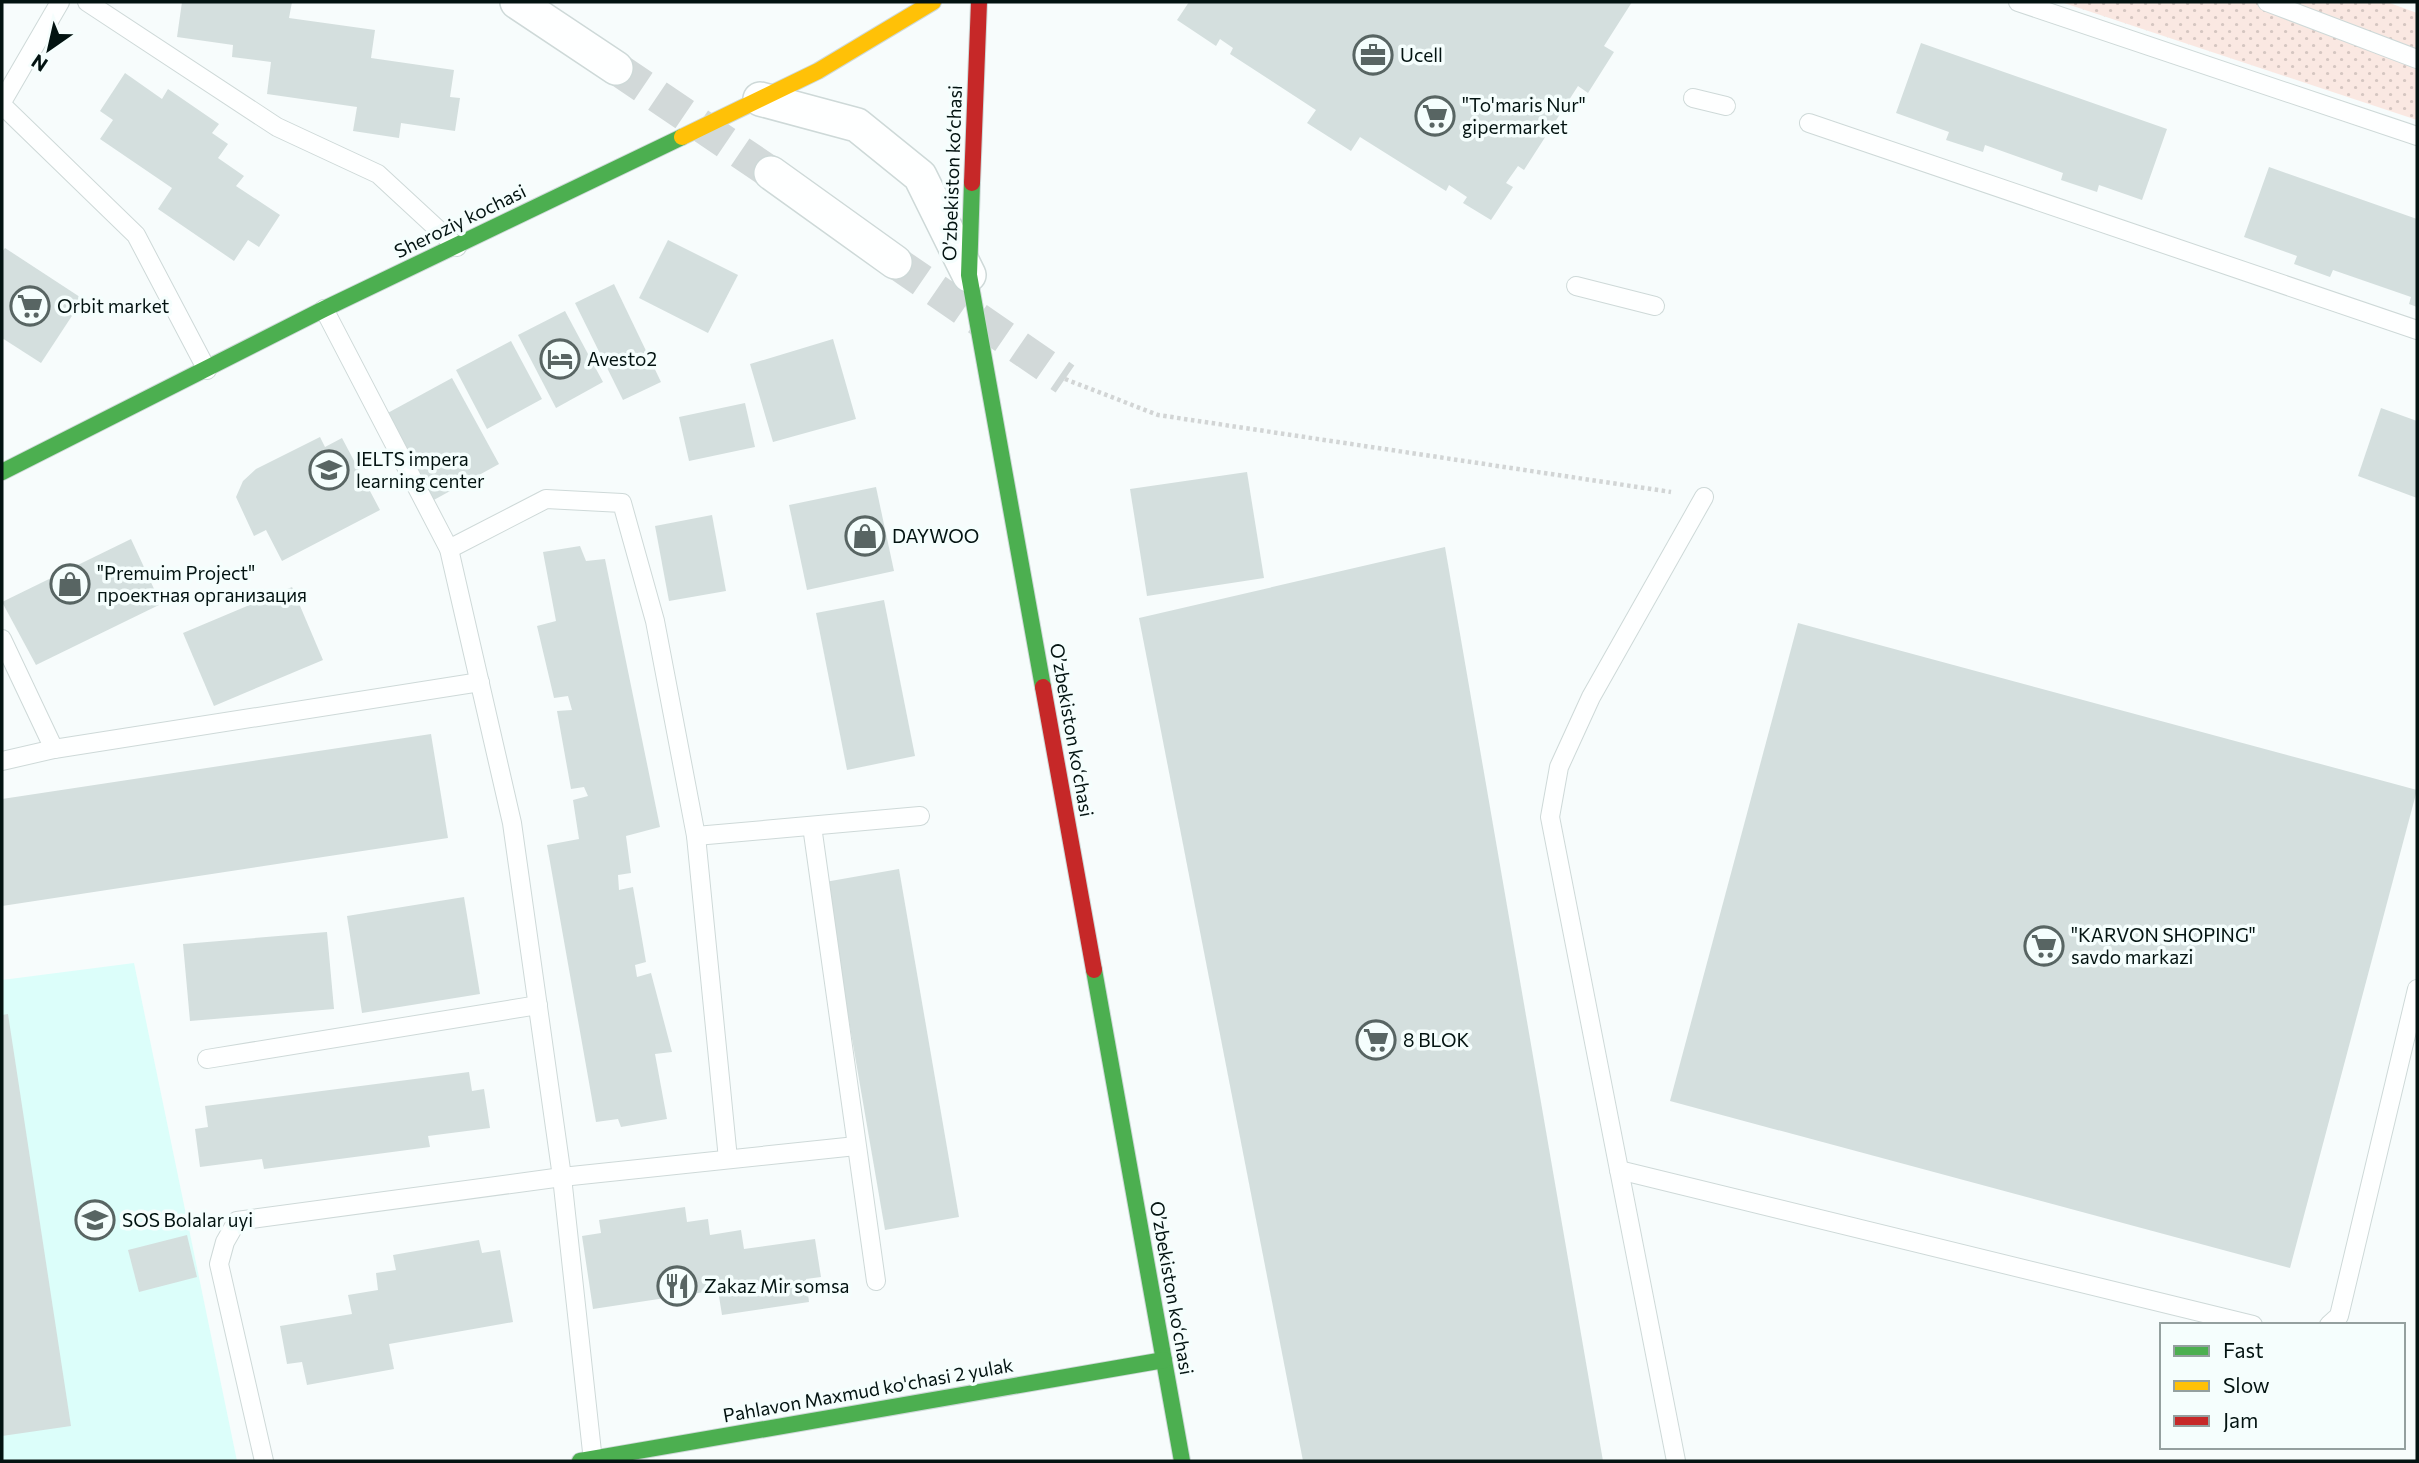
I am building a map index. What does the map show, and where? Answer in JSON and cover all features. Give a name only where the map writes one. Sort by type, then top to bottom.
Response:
[{"type":"street","points":[[517,2],[616,68]]},
{"type":"street","name":"Sheroziy kochasi","points":[[2,472],[324,309],[818,71],[933,2]]},
{"type":"street","name":"O’zbekiston ko‘chasi","points":[[979,2],[969,275],[1182,1461]]},
{"type":"street","points":[[760,99],[857,125],[920,176],[969,275]]},
{"type":"street","points":[[771,173],[895,262]]},
{"type":"street","name":"Pahlavon Maxmud ko'chasi 2 yulak","points":[[589,1460],[1164,1360]]},
{"type":"lane","points":[[60,2],[2,103],[136,236],[207,370]]},
{"type":"lane","points":[[87,2],[276,127],[378,174],[457,247]]},
{"type":"lane","points":[[2018,2],[2417,136]]},
{"type":"lane","points":[[2267,2],[2417,59]]},
{"type":"lane","points":[[1693,98],[1726,106]]},
{"type":"lane","points":[[1809,123],[2417,330]]},
{"type":"lane","points":[[1576,286],[1656,306]]},
{"type":"lane","points":[[324,309],[449,549],[480,682],[512,823],[538,1005],[562,1177],[589,1460]]},
{"type":"lane","points":[[1676,1461],[1550,817],[1559,767],[1591,697],[1704,498]]},
{"type":"lane","points":[[449,549],[546,499],[622,503],[654,621],[696,836],[727,1159]]},
{"type":"lane","points":[[2,639],[54,749]]},
{"type":"lane","points":[[2,761],[54,749],[480,682]]},
{"type":"lane","points":[[696,836],[919,816]]},
{"type":"lane","points":[[812,826],[876,1282]]},
{"type":"lane","points":[[2331,1323],[2339,1316],[2417,989]]},
{"type":"lane","points":[[207,1059],[538,1005]]},
{"type":"lane","points":[[264,1461],[219,1264],[225,1242],[237,1221],[562,1177],[856,1146]]},
{"type":"lane","points":[[1619,1170],[2245,1323]]},
{"type":"path","points":[[1065,379],[1158,415],[1704,498]]},
{"type":"shaded area","points":[[2061,2],[2387,2],[2417,13],[2417,120]]},
{"type":"shaded area","name":"SOS Bolalar uyi","points":[[134,963],[237,1461],[2,1461],[2,980]]},
{"type":"building","points":[[182,2],[292,2],[289,18],[375,30],[371,58],[454,70],[450,97],[460,98],[455,131],[401,123],[399,138],[353,131],[357,107],[267,94],[271,62],[232,57],[233,45],[177,37]]},
{"type":"building","name":"\"To'maris Nur\" gipermarket","points":[[1189,2],[1632,2],[1604,46],[1614,52],[1588,93],[1578,86],[1524,170],[1518,166],[1506,183],[1513,187],[1491,220],[1463,203],[1467,197],[1449,185],[1446,191],[1360,137],[1351,151],[1307,123],[1316,110],[1230,54],[1233,48],[1220,39],[1216,46],[1177,20]]},
{"type":"building","points":[[1921,43],[2167,129],[2142,200],[2099,185],[2097,192],[2061,180],[2063,173],[1985,145],[1983,152],[1946,140],[1949,132],[1896,113]]},
{"type":"building","points":[[125,73],[162,99],[168,89],[219,124],[212,133],[228,144],[218,158],[244,176],[236,186],[280,215],[259,247],[248,240],[234,261],[158,209],[172,188],[100,139],[113,120],[100,111]]},
{"type":"building","points":[[2269,167],[2417,219],[2417,307],[2409,304],[2411,297],[2333,270],[2330,277],[2294,264],[2297,256],[2244,237]]},
{"type":"building","points":[[668,240],[738,275],[708,333],[639,298]]},
{"type":"building","points":[[5,248],[83,299],[41,363],[2,338],[2,252]]},
{"type":"building","points":[[614,284],[661,382],[623,400],[575,303]]},
{"type":"building","name":"Avesto2","points":[[565,311],[603,382],[556,408],[518,335]]},
{"type":"building","points":[[833,339],[856,419],[773,442],[750,364]]},
{"type":"building","points":[[511,341],[542,399],[487,429],[456,370]]},
{"type":"building","points":[[452,378],[499,464],[432,501],[384,415]]},
{"type":"building","points":[[745,403],[755,447],[689,461],[679,417]]},
{"type":"building","points":[[2381,408],[2417,421],[2417,498],[2358,476]]},
{"type":"building","points":[[320,437],[325,447],[342,438],[380,510],[282,561],[266,530],[254,536],[236,497],[243,481],[256,469]]},
{"type":"building","points":[[1247,472],[1264,578],[1147,596],[1130,489]]},
{"type":"building","points":[[876,487],[894,571],[807,590],[789,505]]},
{"type":"building","points":[[712,515],[726,591],[669,601],[655,526]]},
{"type":"building","points":[[131,539],[161,604],[36,665],[2,602]]},
{"type":"building","points":[[580,546],[586,561],[605,559],[660,827],[626,836],[631,873],[618,875],[619,890],[633,887],[646,962],[635,965],[637,977],[651,973],[672,1052],[655,1054],[667,1119],[621,1127],[618,1119],[596,1122],[547,845],[579,839],[573,800],[588,796],[584,787],[571,789],[557,711],[572,710],[568,696],[554,698],[537,626],[556,621],[543,552]]},
{"type":"building","name":"8 BLOK","points":[[1445,547],[1603,1461],[1303,1461],[1139,618]]},
{"type":"building","points":[[292,587],[323,660],[214,706],[183,633]]},
{"type":"building","points":[[884,600],[915,756],[847,770],[816,613]]},
{"type":"building","name":"\"KARVON SHOPING\" savdo markazi","points":[[1798,623],[2417,790],[2290,1268],[1670,1101]]},
{"type":"building","points":[[431,734],[448,838],[2,906],[2,799]]},
{"type":"building","points":[[899,869],[959,1217],[885,1230],[825,882]]},
{"type":"building","points":[[464,897],[480,994],[362,1013],[347,916]]},
{"type":"building","points":[[327,932],[334,1009],[190,1021],[183,944]]},
{"type":"building","points":[[8,1014],[71,1426],[2,1436],[2,1015]]},
{"type":"building","points":[[469,1072],[472,1091],[484,1089],[490,1128],[428,1136],[430,1147],[264,1169],[262,1159],[200,1167],[195,1129],[208,1127],[205,1106]]},
{"type":"building","points":[[685,1207],[687,1222],[708,1219],[710,1235],[741,1230],[744,1249],[815,1239],[821,1277],[806,1279],[809,1302],[722,1315],[718,1290],[593,1309],[582,1236],[601,1233],[599,1220]]},
{"type":"building","points":[[187,1235],[197,1277],[139,1292],[128,1250]]},
{"type":"building","points":[[479,1240],[482,1253],[500,1250],[513,1322],[389,1344],[394,1369],[307,1385],[302,1362],[287,1364],[280,1326],[352,1314],[348,1295],[378,1290],[376,1273],[396,1270],[393,1255]]},
{"type":"tunnel","points":[[616,68],[771,173]]},
{"type":"tunnel","points":[[895,262],[1065,379]]},
{"type":"traffic: fast","points":[[2,472],[324,309],[682,137]]},
{"type":"traffic: fast","points":[[972,183],[969,275],[1043,687]]},
{"type":"traffic: fast","points":[[1094,970],[1182,1461]]},
{"type":"traffic: fast","points":[[580,1461],[1164,1360]]},
{"type":"traffic: slow","points":[[682,137],[818,71],[933,2]]},
{"type":"traffic: jam","points":[[972,183],[979,2]]},
{"type":"traffic: jam","points":[[1043,687],[1094,970]]},
{"type":"place","name":"Ucell","points":[[1373,55]]},
{"type":"place","name":"\"To'maris Nur\" gipermarket","points":[[1435,116]]},
{"type":"place","name":"Orbit market","points":[[30,306]]},
{"type":"place","name":"Avesto2","points":[[560,359]]},
{"type":"place","name":"IELTS impera learning center","points":[[329,470]]},
{"type":"place","name":"DAYWOO","points":[[865,536]]},
{"type":"place","name":"\"Premuim Project\" проектная организация","points":[[70,584]]},
{"type":"place","name":"\"KARVON SHOPING\" savdo markazi","points":[[2044,946]]},
{"type":"place","name":"8 BLOK","points":[[1376,1040]]},
{"type":"place","name":"SOS Bolalar uyi","points":[[95,1220]]},
{"type":"place","name":"Zakaz Mir somsa","points":[[677,1286]]}]
